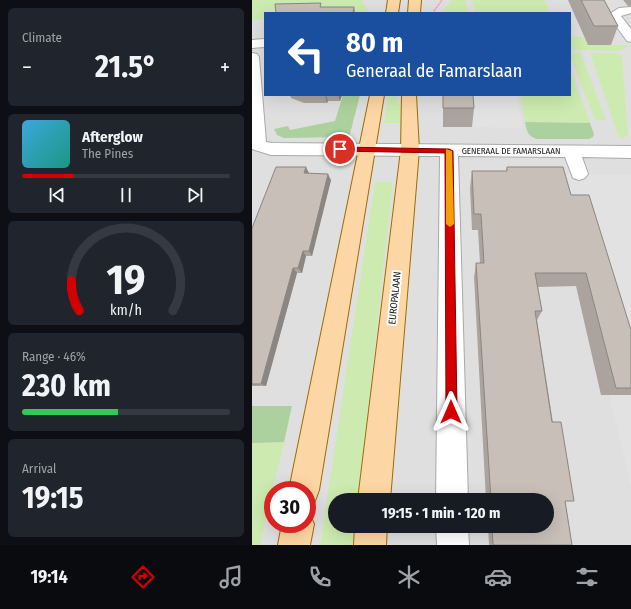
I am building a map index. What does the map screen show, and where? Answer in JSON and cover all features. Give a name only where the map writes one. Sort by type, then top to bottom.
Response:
[{"type":"main road","points":[[392,12],[394,0]]},
{"type":"main road","points":[[414,12],[415,0]]},
{"type":"main road","points":[[306,481],[377,96]]},
{"type":"main road","name":"EUROPALAAN","points":[[375,493],[410,150],[409,96]]},
{"type":"main road","points":[[294,545],[296,533]]},
{"type":"main road","points":[[370,545],[371,533]]},
{"type":"street","points":[[631,10],[623,10],[614,15],[631,38]]},
{"type":"street","points":[[252,44],[264,43]]},
{"type":"street","points":[[252,57],[255,147]]},
{"type":"street","name":"GENERAAL DE FAMARSLAAN","points":[[255,147],[271,150],[631,152]]},
{"type":"street","points":[[449,151],[452,493]]},
{"type":"street","points":[[572,152],[579,174]]},
{"type":"street","points":[[452,533],[453,545]]},
{"type":"path","points":[[433,12],[442,0]]},
{"type":"shaded area","points":[[252,0],[631,0],[631,545],[252,545]]},
{"type":"shaded area","points":[[470,96],[517,96],[523,128],[472,127]]},
{"type":"shaded area","points":[[554,174],[631,175],[631,393]]},
{"type":"shaded area","points":[[609,395],[631,395],[631,485]]},
{"type":"green space","points":[[252,0],[362,0],[368,12],[264,12],[264,19],[252,20]]},
{"type":"green space","points":[[451,0],[466,0],[469,12],[443,12]]},
{"type":"green space","points":[[471,0],[545,0],[550,12],[475,12]]},
{"type":"green space","points":[[571,37],[584,37],[588,45],[628,45],[628,47],[619,51],[571,49]]},
{"type":"green space","points":[[581,53],[606,120],[595,120],[571,54]]},
{"type":"green space","points":[[590,53],[617,53],[622,56],[628,134],[624,138],[619,138]]},
{"type":"green space","points":[[571,71],[590,123],[525,122],[520,96],[571,96]]},
{"type":"green space","points":[[343,96],[360,96],[350,134],[347,137],[284,138],[277,135],[274,129],[288,126],[290,130],[335,121]]},
{"type":"green space","points":[[388,96],[396,96],[407,123],[384,123]]},
{"type":"green space","points":[[525,122],[590,123],[594,134],[593,137],[589,139],[537,139],[529,135]]},
{"type":"green space","points":[[375,182],[393,182],[359,493],[328,493],[328,533],[354,533],[353,545],[320,545]]},
{"type":"green space","points":[[252,406],[292,406],[284,442],[252,443]]},
{"type":"green space","points":[[284,442],[275,481],[264,481],[264,528],[260,545],[252,545],[252,443]]},
{"type":"building","points":[[581,0],[604,0],[618,26],[594,26]]},
{"type":"building","points":[[321,3],[320,7],[354,7],[353,12],[276,12],[275,4]]},
{"type":"building","points":[[443,96],[473,96],[474,108],[443,108]]},
{"type":"building","points":[[276,167],[306,167],[304,173],[328,174],[309,251],[303,251],[298,268],[293,268],[261,384],[252,384],[252,228]]},
{"type":"building","points":[[507,167],[563,167],[571,195],[589,195],[631,330],[631,388],[616,388],[586,273],[535,273],[542,311],[535,311],[552,422],[561,422],[574,501],[565,501],[572,545],[493,545],[492,533],[554,533],[554,493],[491,493],[476,263],[484,263],[481,214],[474,214],[472,171],[507,171]]},
{"type":"slow traffic","points":[[448,151],[450,224]]},
{"type":"route","points":[[340,149],[449,151],[451,412]]}]
